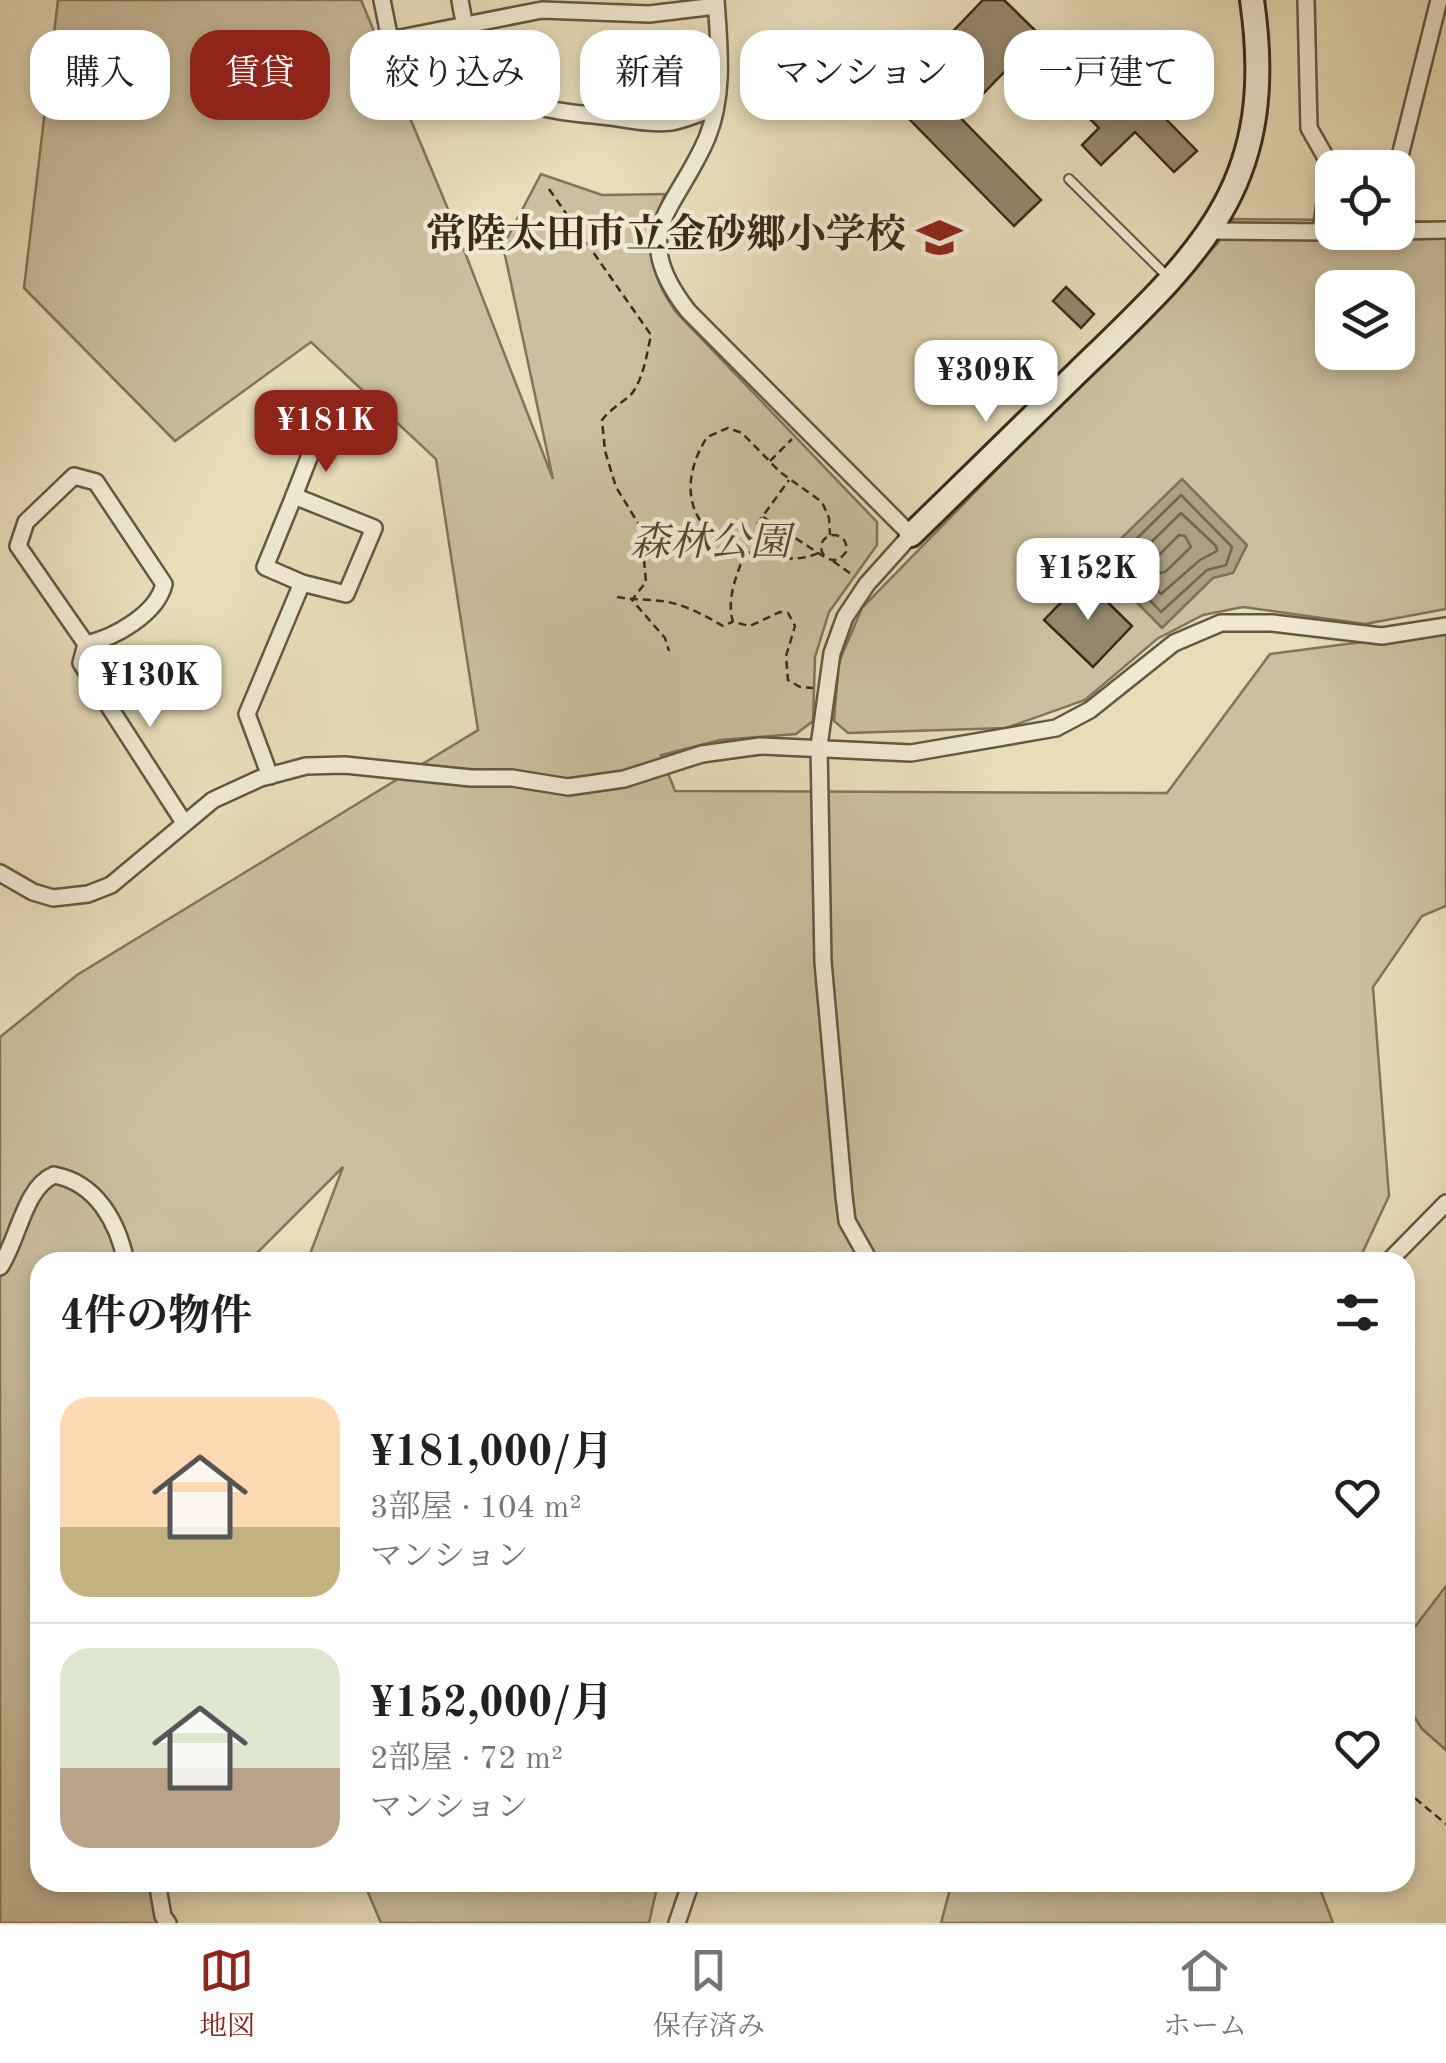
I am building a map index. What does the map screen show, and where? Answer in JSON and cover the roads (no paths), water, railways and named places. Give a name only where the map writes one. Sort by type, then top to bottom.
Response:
[{"type":"street","points":[[382,0],[390,40],[542,5],[649,14],[716,3],[718,30]]},
{"type":"street","points":[[460,0],[477,64],[499,89],[526,106],[580,115]]},
{"type":"street","points":[[865,1252],[847,1220],[823,962],[820,746],[838,634],[867,584],[911,535],[1171,280],[1211,231],[1239,175],[1256,108],[1258,77],[1252,0]]},
{"type":"street","points":[[1306,0],[1310,128],[1322,150]]},
{"type":"street","points":[[1401,150],[1439,0]]},
{"type":"street","points":[[646,120],[677,120]]},
{"type":"street","points":[[712,120],[708,137],[662,222],[658,246],[661,268],[688,311],[911,535]]},
{"type":"street","points":[[1415,231],[1446,230]]},
{"type":"street","points":[[1211,231],[1315,232]]},
{"type":"street","points":[[294,496],[374,528],[346,594],[302,583],[265,567],[316,437]]},
{"type":"street","points":[[86,644],[109,639],[161,599],[164,584],[96,482],[74,476],[26,522],[18,546],[86,644],[81,664],[183,822]]},
{"type":"street","points":[[270,776],[247,714],[302,583]]},
{"type":"street","points":[[0,874],[53,898],[88,894],[111,884],[213,800],[306,766],[345,765],[471,778],[512,778],[568,788],[624,779],[702,754],[760,746],[911,753],[1056,728],[1090,710],[1174,643],[1220,623],[1272,623],[1382,636],[1446,626]]},
{"type":"street","points":[[0,1267],[35,1187],[54,1176],[84,1186],[100,1203],[112,1221],[123,1252]]},
{"type":"street","points":[[1398,1252],[1446,1203]]},
{"type":"street","points":[[158,1892],[162,1916],[168,1923]]},
{"type":"street","points":[[677,1923],[688,1892]]},
{"type":"lane","points":[[1070,179],[1171,280]]},
{"type":"water","points":[[1182,479],[1247,545],[1233,573],[1213,578],[1162,628],[1097,562]]},
{"type":"place","name":"常陸太田市立金砂郷小学校","points":[[939,237]]},
{"type":"park label","name":"森林公園","points":[[710,545]]}]
